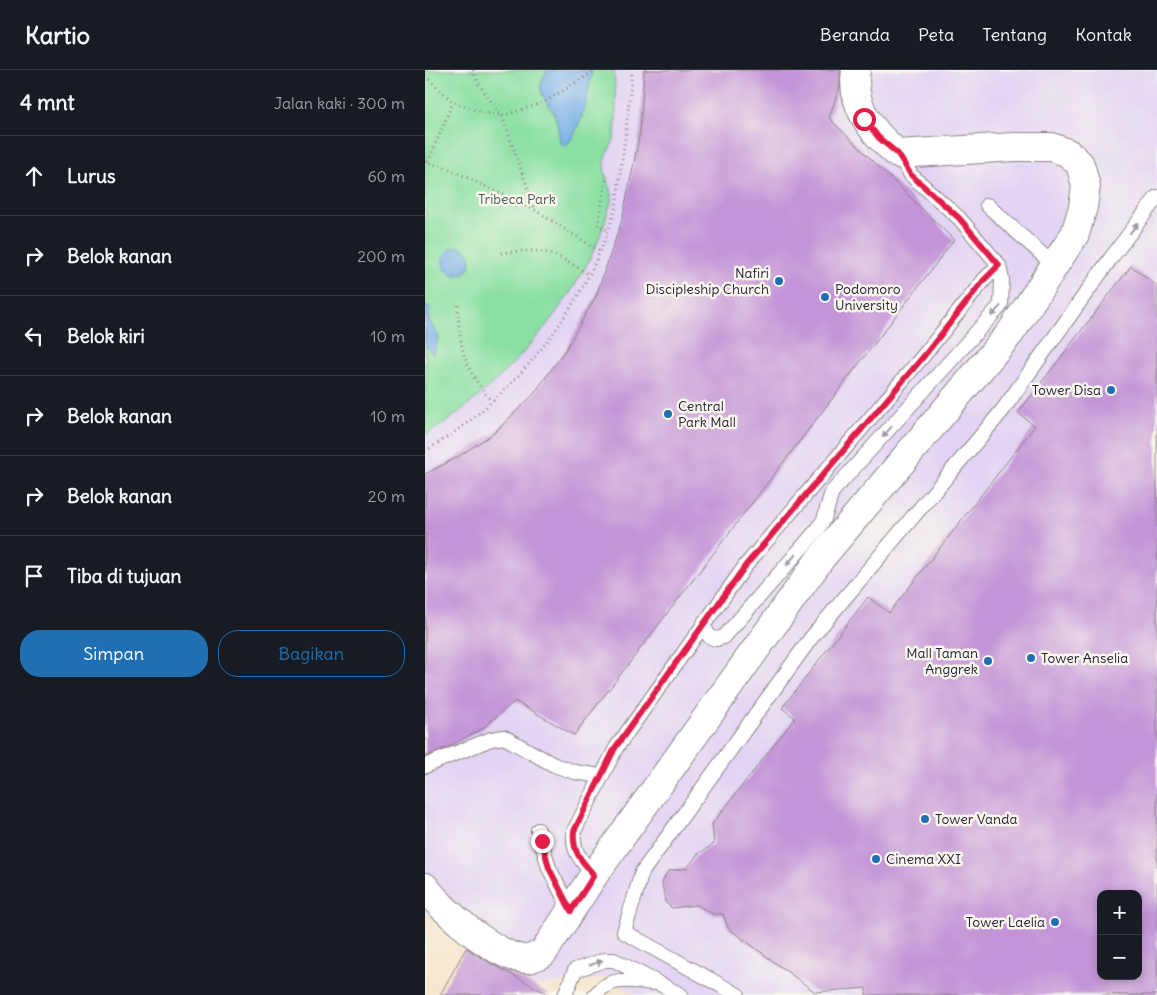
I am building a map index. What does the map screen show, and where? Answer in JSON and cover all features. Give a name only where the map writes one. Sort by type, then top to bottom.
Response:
[{"type":"street","points":[[428,900],[491,946],[530,959],[543,953],[594,875],[821,558],[1011,332],[1075,234],[1083,207],[1086,186],[1080,164],[1068,152],[1052,147],[1014,147],[898,154],[879,138],[864,119],[854,82],[856,70]]},
{"type":"lane","points":[[705,621],[706,633],[716,639],[724,637],[733,629],[818,528],[833,492],[1001,305],[1003,280],[999,265],[959,218],[911,175],[898,154]]},
{"type":"lane","points":[[738,995],[624,932],[642,872],[811,638],[1002,412],[1111,258],[1157,198]]},
{"type":"lane","points":[[987,205],[1055,266]]},
{"type":"lane","points":[[594,875],[577,856],[573,843],[574,831],[615,748],[746,565],[924,356],[984,280],[999,265]]},
{"type":"lane","points":[[805,496],[818,495],[829,499]]},
{"type":"lane","points":[[425,766],[491,739],[504,737],[554,764],[575,772],[600,776]]},
{"type":"lane","points":[[538,830],[549,868],[571,911]]},
{"type":"lane","points":[[565,995],[575,970],[605,960],[614,960],[681,995]]},
{"type":"lane","points":[[595,995],[609,982],[623,980],[662,984]]},
{"type":"path","points":[[473,70],[478,83],[502,116],[535,210]]},
{"type":"path","points":[[425,76],[453,102],[481,112],[502,116],[543,103],[596,70]]},
{"type":"path","points":[[425,451],[459,428],[491,401],[530,362],[566,318],[609,230],[615,211],[631,70]]},
{"type":"path","points":[[453,102],[426,162],[482,183],[535,210],[599,251]]},
{"type":"path","points":[[606,180],[598,226],[609,230]]},
{"type":"path","points":[[501,253],[529,250],[558,255],[588,274]]},
{"type":"path","points":[[458,306],[463,355],[474,380],[491,401]]},
{"type":"shaded area","points":[[425,70],[1157,70],[1157,995],[639,995],[605,978],[532,986],[425,911]]},
{"type":"green space","name":"Tribeca Park","points":[[425,70],[614,70],[616,119],[614,139],[604,161],[605,174],[612,195],[609,209],[596,247],[579,278],[534,340],[507,369],[479,396],[452,418],[425,435]]},
{"type":"water","points":[[548,70],[592,70],[581,119],[566,146],[560,143],[556,119],[541,92],[541,83]]},
{"type":"water","points":[[457,247],[467,251],[471,261],[467,271],[457,275],[447,271],[443,261],[447,251]]},
{"type":"water","points":[[425,307],[430,307],[429,320],[439,338],[433,354],[425,345]]},
{"type":"building","name":"Central Park Mall","points":[[644,70],[840,70],[840,86],[829,118],[954,240],[574,735],[515,701],[482,729],[425,757],[425,474],[456,458],[494,433],[533,395],[566,349],[596,296],[622,220],[640,132]]},
{"type":"building","name":"Mall Taman Anggrek","points":[[1131,266],[1157,286],[1157,995],[866,995],[866,988],[815,992],[728,928],[723,914],[713,914],[697,905],[672,908],[665,902],[662,882],[668,871],[687,868],[698,854],[714,844],[712,824],[795,718],[782,708],[868,597],[889,613],[1035,426],[1018,413]]},
{"type":"building","points":[[466,948],[494,965],[550,995],[440,995]]},
{"type":"place","name":"Nafiri Discipleship Church","points":[[779,281]]},
{"type":"place","name":"Podomoro University","points":[[825,297]]},
{"type":"place","name":"Tower Disa","points":[[1111,390]]},
{"type":"place","name":"Central Park Mall","points":[[668,414]]},
{"type":"place","name":"Tower Anselia","points":[[1031,658]]},
{"type":"place","name":"Mall Taman Anggrek","points":[[988,661]]},
{"type":"place","name":"Tower Vanda","points":[[925,819]]},
{"type":"place","name":"Cinema XXI","points":[[876,859]]},
{"type":"place","name":"Tower Laelia","points":[[1055,922]]},
{"type":"route","points":[[542,841],[549,868],[571,911],[594,875],[577,856],[573,843],[574,831],[615,748],[746,565],[924,356],[984,280],[999,265],[959,218],[911,175],[898,154],[879,138],[864,119]]}]
